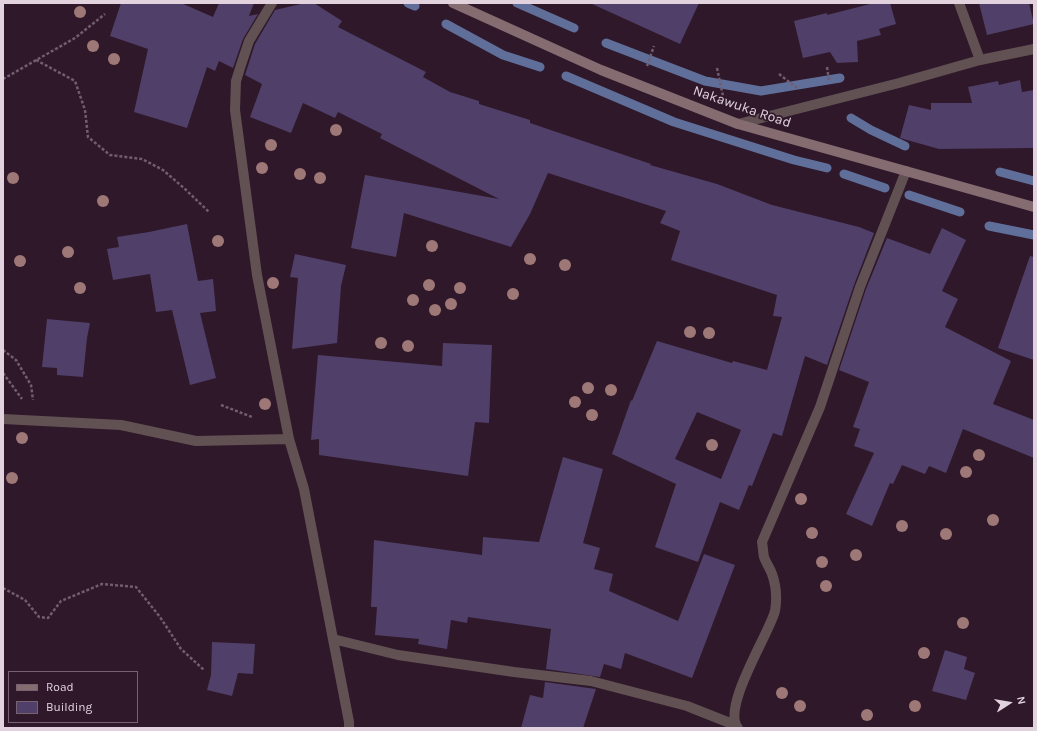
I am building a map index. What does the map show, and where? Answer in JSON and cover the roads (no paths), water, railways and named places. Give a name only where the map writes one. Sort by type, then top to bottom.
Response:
[{"type":"main road","name":"Nakawuka Road","points":[[452,3],[601,70],[738,124],[1034,207]]},
{"type":"street","points":[[272,3],[249,41],[240,65],[236,81],[235,110],[257,275],[289,439],[304,489],[349,728]]},
{"type":"street","points":[[959,3],[980,60]]},
{"type":"street","points":[[738,124],[899,83],[980,60],[1034,49]]},
{"type":"street","points":[[333,639],[398,655],[514,672],[591,681],[687,706],[737,726],[735,709],[742,684],[774,611],[776,594],[772,574],[764,557],[762,542],[820,407],[860,287],[906,171]]},
{"type":"street","points":[[3,419],[121,425],[196,441],[289,439]]},
{"type":"waterway","points":[[408,3],[415,6]]},
{"type":"waterway","points":[[517,3],[574,28]]},
{"type":"waterway","points":[[446,24],[503,55],[540,67]]},
{"type":"waterway","points":[[606,43],[705,81],[761,91],[840,78]]},
{"type":"waterway","points":[[566,76],[674,122],[794,160],[827,168]]},
{"type":"waterway","points":[[851,118],[871,130],[905,146]]},
{"type":"waterway","points":[[1000,172],[1034,181]]},
{"type":"waterway","points":[[844,174],[885,188]]},
{"type":"waterway","points":[[909,195],[960,212]]},
{"type":"waterway","points":[[989,226],[1034,235]]}]
